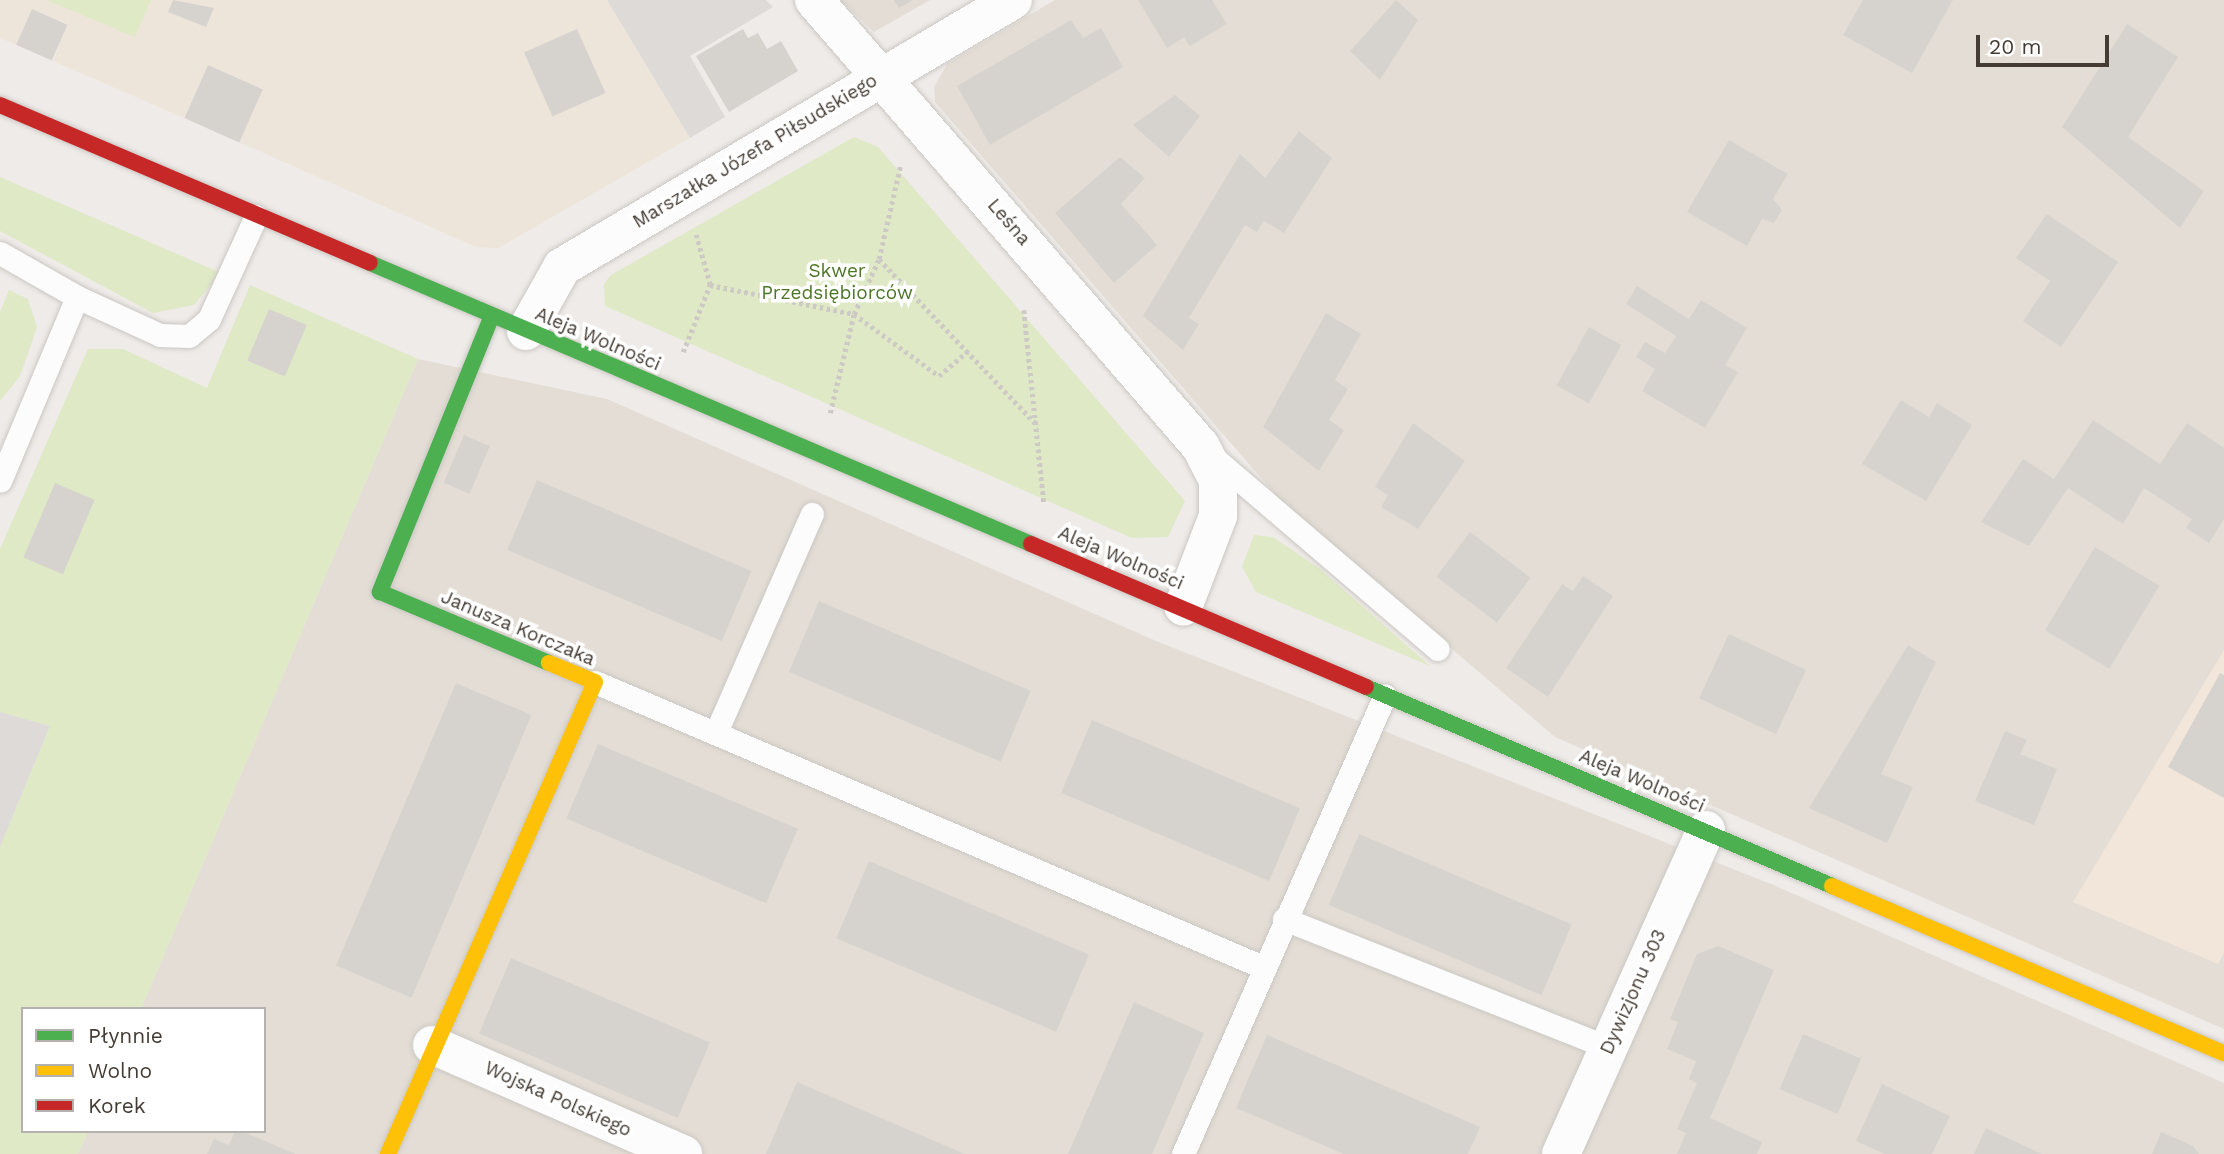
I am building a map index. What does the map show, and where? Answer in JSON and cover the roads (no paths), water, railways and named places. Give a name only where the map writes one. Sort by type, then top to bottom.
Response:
[{"type":"street","name":"Leśna","points":[[814,0],[1201,447],[1217,481],[1218,516],[1183,607]]},
{"type":"street","name":"Marszałka Józefa Piłsudskiego","points":[[509,325],[562,267],[1013,0]]},
{"type":"street","name":"Aleja Wolności","points":[[0,105],[509,325],[1183,607],[2224,1053]]},
{"type":"street","name":"Janusza Korczaka","points":[[388,1154],[432,1045],[595,682],[380,592],[509,325]]},
{"type":"street","name":"Dywizjonu 303","points":[[1561,1154],[1706,831]]},
{"type":"street","name":"Wojska Polskiego","points":[[432,1045],[683,1154]]},
{"type":"lane","points":[[0,253],[77,297],[160,335],[189,336],[209,319],[256,216]]},
{"type":"lane","points":[[0,481],[77,297]]},
{"type":"lane","name":"Leśna","points":[[1201,447],[1438,649]]},
{"type":"lane","points":[[716,730],[812,514]]},
{"type":"lane","points":[[595,682],[716,730],[1263,967]]},
{"type":"lane","points":[[1183,1154],[1284,919],[1385,695]]},
{"type":"lane","points":[[1284,919],[1608,1047]]},
{"type":"park label","name":"Skwer Przedsiębiorców","points":[[837,282]]}]
